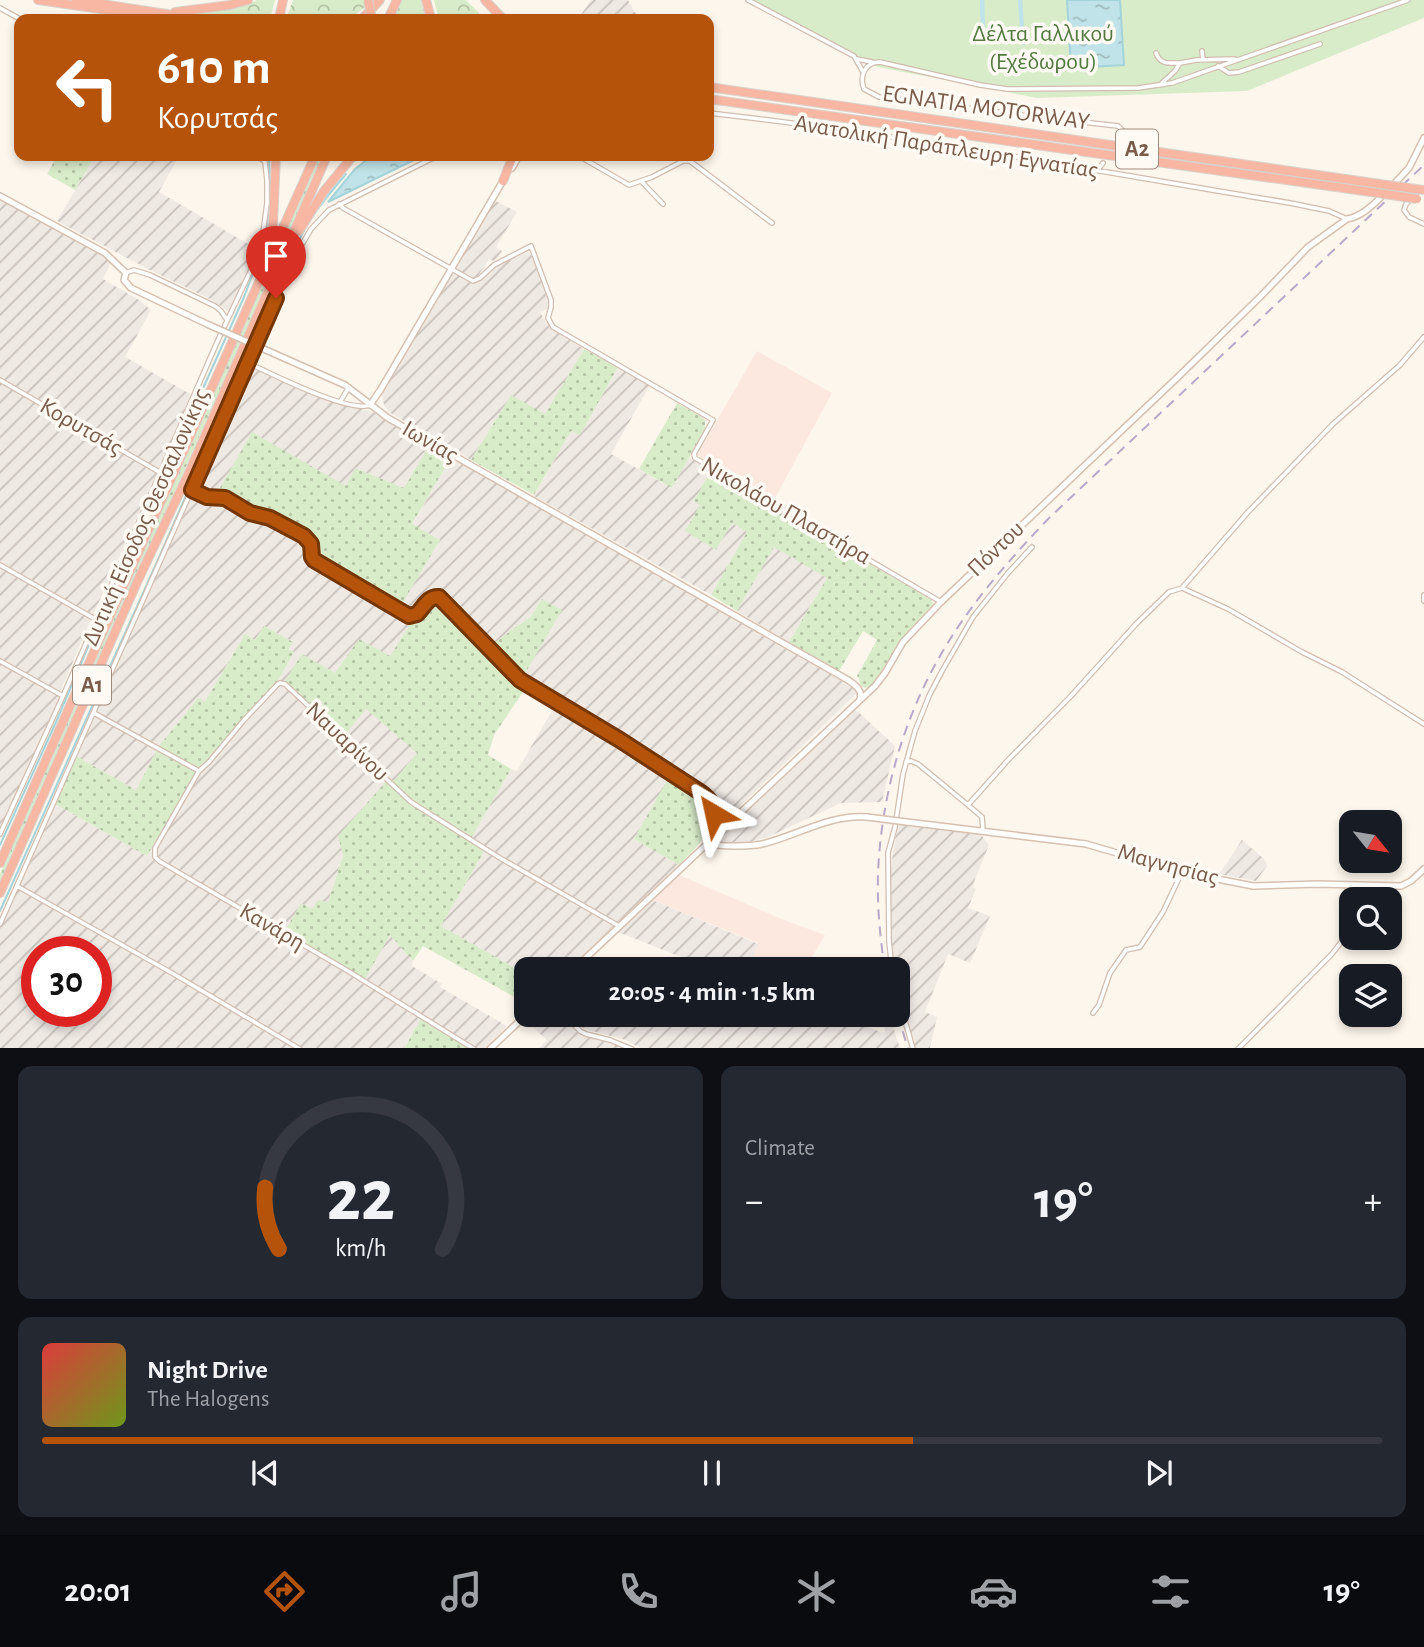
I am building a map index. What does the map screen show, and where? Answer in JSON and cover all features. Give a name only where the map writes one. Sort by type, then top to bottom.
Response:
[{"type":"highway","points":[[38,0],[135,14]]},
{"type":"highway","points":[[76,0],[171,14]]},
{"type":"highway","points":[[148,10],[178,12],[248,0]]},
{"type":"highway","points":[[367,14],[381,0]]},
{"type":"highway","points":[[485,0],[498,14]]},
{"type":"highway","name":"EGNATIA MOTORWAY","points":[[714,88],[1387,185],[1424,188]]},
{"type":"highway","name":"EGNATIA MOTORWAY","points":[[714,100],[1421,199]]},
{"type":"highway","points":[[256,291],[273,224],[276,161]]},
{"type":"highway","name":"Α1","points":[[256,291],[313,161]]},
{"type":"highway","name":"Δυτική Είσοδος Θεσσαλονίκης","points":[[0,894],[325,161]]},
{"type":"highway","points":[[276,270],[319,199],[349,161]]},
{"type":"highway","points":[[503,181],[511,161]]},
{"type":"highway","name":"Δυτική Είσοδος Θεσσαλονίκης","points":[[0,863],[256,291]]},
{"type":"street","points":[[748,0],[854,55],[863,72]]},
{"type":"street","points":[[857,59],[1007,89],[1138,88],[1172,83],[1408,0]]},
{"type":"street","points":[[1218,66],[1229,73],[1239,72],[1320,44]]},
{"type":"street","points":[[1202,51],[1203,60]]},
{"type":"street","points":[[1156,53],[1157,58],[1164,63],[1237,59]]},
{"type":"street","points":[[874,62],[867,66],[861,81],[864,89],[879,96],[1118,126],[1123,131],[1120,140]]},
{"type":"street","points":[[1159,85],[1180,63]]},
{"type":"street","name":"Ανατολική Παράπλευρη Εγνατίας","points":[[714,114],[902,138],[1290,203],[1329,211],[1347,219]]},
{"type":"street","name":"Πόντου","points":[[587,957],[880,680],[903,642],[941,602],[1179,376],[1308,247],[1347,219],[1354,218],[1371,207],[1403,176],[1424,138]]},
{"type":"street","points":[[0,834],[251,270],[263,233],[267,181],[263,161]]},
{"type":"street","points":[[0,924],[294,258],[311,229],[323,215],[339,204],[428,161]]},
{"type":"street","points":[[248,363],[340,402],[361,407],[370,405],[516,161]]},
{"type":"street","points":[[588,161],[629,185],[642,182],[683,161],[692,161],[772,223]]},
{"type":"street","points":[[1097,171],[1103,163]]},
{"type":"street","points":[[642,182],[663,204]]},
{"type":"street","points":[[1424,188],[1406,204],[1404,210],[1409,217],[1424,224]]},
{"type":"street","name":"Ιωνίας","points":[[0,196],[105,253],[126,273],[125,284],[134,290],[349,387],[388,418],[848,681],[858,688],[860,699]]},
{"type":"street","points":[[339,204],[450,269]]},
{"type":"street","name":"Νικολάου Πλαστήρα","points":[[450,269],[469,280],[477,280],[491,267],[531,246],[551,300],[548,316],[553,327],[713,420],[694,454],[695,458],[941,602]]},
{"type":"street","points":[[126,273],[139,270],[163,281],[215,306],[228,321]]},
{"type":"street","points":[[968,805],[1136,624],[1169,592],[1182,588],[1248,512],[1334,423],[1400,365],[1424,337]]},
{"type":"street","name":"Κορυτσάς","points":[[0,380],[161,473]]},
{"type":"street","points":[[340,402],[349,387]]},
{"type":"street","points":[[192,490],[207,497],[225,498],[250,513],[270,518],[304,536],[311,544],[314,560],[409,616],[417,614],[428,600],[439,597],[520,680],[640,752],[707,797],[714,809],[707,843]]},
{"type":"street","points":[[891,957],[888,853],[895,827],[898,794],[915,731],[929,696],[983,603],[1032,547]]},
{"type":"street","points":[[0,565],[95,620]]},
{"type":"street","points":[[1182,588],[1228,609],[1342,672],[1424,724]]},
{"type":"street","points":[[1424,595],[1424,601]]},
{"type":"street","points":[[0,661],[63,696]]},
{"type":"street","name":"Ναυαρίνου","points":[[199,771],[276,685],[282,683],[411,802],[500,858],[619,926]]},
{"type":"street","points":[[94,713],[199,771]]},
{"type":"street","points":[[906,762],[918,764],[982,817],[983,831]]},
{"type":"street","name":"Κανάρη","points":[[199,771],[153,852],[156,859],[474,1048]]},
{"type":"street","name":"Μαγνησίας","points":[[707,843],[755,845],[836,819],[867,817],[1094,846],[1182,872],[1253,886],[1394,886],[1406,884],[1424,869]]},
{"type":"street","points":[[1093,1013],[1099,1005],[1110,972],[1126,950],[1131,947],[1139,948],[1142,944],[1163,912],[1182,872]]},
{"type":"street","points":[[17,886],[300,1048]]},
{"type":"street","points":[[1238,1048],[1339,945]]},
{"type":"street","points":[[490,1048],[514,1026]]},
{"type":"street","points":[[576,1027],[580,1031],[632,1048]]},
{"type":"street","points":[[907,1027],[913,1048]]},
{"type":"shaded area","points":[[591,0],[628,0],[636,14],[581,14]]},
{"type":"shaded area","points":[[92,161],[176,161],[159,192],[257,249],[229,312],[212,300],[57,221]]},
{"type":"shaded area","points":[[0,197],[110,260],[103,279],[151,310],[125,357],[192,395],[93,615],[0,562]]},
{"type":"shaded area","points":[[494,200],[517,212],[496,247],[502,251],[496,260],[489,259],[478,276],[481,278],[499,265],[527,252],[531,254],[548,294],[549,308],[540,312],[545,321],[552,329],[584,349],[545,415],[511,396],[471,460],[389,412],[382,399],[383,391]]},
{"type":"shaded area","points":[[757,351],[832,393],[774,500],[697,455]]},
{"type":"shaded area","points":[[618,367],[650,385],[611,454],[672,488],[689,457],[711,470],[695,501],[747,532],[711,595],[534,496],[571,431],[580,434]]},
{"type":"shaded area","points":[[254,369],[313,395],[375,413],[430,444],[404,488],[355,469],[346,486],[217,492],[251,511],[264,513],[309,537],[321,562],[399,608],[440,540],[412,525],[452,456],[856,689],[857,693],[729,817],[672,774],[634,839],[679,865],[581,957],[514,957],[514,968],[441,926],[485,850],[470,840],[511,769],[517,771],[556,704],[520,682],[542,599],[531,616],[486,649],[441,602],[413,620],[343,735],[366,709],[418,752],[394,781],[390,779],[343,855],[328,902],[359,975],[364,979],[390,935],[413,961],[412,966],[442,984],[440,987],[507,1026],[485,1048],[469,1048],[422,1018],[404,1048],[0,1048],[0,928],[55,804],[147,856],[193,777],[278,681],[294,652],[289,649],[293,642],[264,626],[255,640],[245,634],[205,702],[197,699],[159,746],[136,790],[76,756],[247,373]]},
{"type":"shaded area","points":[[774,546],[827,578],[789,642],[737,611]]},
{"type":"shaded area","points":[[0,567],[91,619],[61,690],[57,691],[0,658]]},
{"type":"shaded area","points":[[0,660],[63,696],[0,834]]},
{"type":"shaded area","points":[[854,708],[895,746],[882,802],[841,803],[768,837],[749,842],[721,842],[716,838]]},
{"type":"shaded area","points":[[899,824],[979,832],[989,845],[972,887],[976,889],[968,908],[990,916],[970,963],[948,954],[925,1012],[937,1017],[930,1048],[915,1048],[908,1027],[910,957],[893,957],[891,866]]},
{"type":"shaded area","points":[[1242,840],[1266,862],[1267,866],[1256,881],[1219,874]]},
{"type":"shaded area","points":[[679,875],[825,935],[812,957],[753,957],[758,943],[652,900]]},
{"type":"shaded area","points":[[652,900],[758,944],[753,957],[681,957],[618,932]]},
{"type":"shaded area","points":[[533,1027],[575,1027],[579,1031],[631,1048],[539,1048],[547,1040]]},
{"type":"shaded area","points":[[582,1027],[868,1027],[883,1033],[885,1027],[893,1027],[900,1048],[640,1048],[626,1040]]},
{"type":"green space","points":[[257,0],[275,0],[271,14],[198,14],[200,12],[244,5]]},
{"type":"green space","points":[[293,0],[374,0],[356,14],[288,14]]},
{"type":"green space","points":[[400,0],[421,0],[425,14],[394,14]]},
{"type":"green space","points":[[434,0],[466,0],[479,13],[479,14],[438,14]]},
{"type":"green space","name":"Δέλτα Γαλλικού (Εχέδωρου)","points":[[753,0],[1424,0],[1424,18],[1247,91],[1037,98],[878,67]]},
{"type":"green space","points":[[54,161],[92,161],[75,190],[47,174]]},
{"type":"green space","points":[[316,161],[322,161],[0,885],[0,874]]},
{"type":"green space","points":[[584,349],[618,367],[580,435],[571,431],[534,495],[471,460],[511,395],[545,414]]},
{"type":"green space","points":[[677,403],[702,417],[705,420],[705,428],[672,488],[639,469]]},
{"type":"green space","points":[[252,432],[346,486],[355,468],[404,488],[430,444],[452,456],[412,524],[440,540],[399,609],[321,562],[309,537],[264,513],[251,511],[217,493]]},
{"type":"green space","points":[[711,470],[932,600],[933,605],[911,627],[869,687],[860,685],[857,676],[877,640],[863,631],[839,671],[789,642],[827,578],[774,547],[737,611],[711,595],[747,532],[732,523],[716,550],[685,531],[700,505],[694,501]]},
{"type":"green space","points":[[542,599],[562,610],[520,682],[527,686],[494,735],[488,755],[511,769],[470,840],[485,850],[441,926],[514,968],[514,997],[423,946],[413,961],[390,935],[365,979],[284,933],[301,903],[312,909],[318,900],[328,902],[343,855],[338,836],[389,778],[394,781],[417,753],[366,709],[344,736],[284,682],[302,654],[335,673],[359,639],[390,656],[413,620],[435,602],[441,602],[486,649],[531,616]]},
{"type":"green space","points":[[264,626],[293,642],[289,649],[294,652],[278,681],[193,777],[147,856],[55,804],[76,756],[136,790],[159,746],[198,698],[205,702],[245,634],[255,640]]},
{"type":"green space","points":[[671,773],[709,801],[710,812],[710,821],[703,837],[679,865],[634,839]]},
{"type":"green space","points":[[421,1018],[469,1048],[405,1048]]},
{"type":"water","points":[[1067,0],[1120,0],[1124,65],[1071,68]]},
{"type":"water","points":[[365,161],[412,161],[328,202],[355,169]]},
{"type":"waterway","points":[[982,0],[985,32],[1022,30]]},
{"type":"waterway","points":[[1020,0],[1023,43]]},
{"type":"waterway","points":[[266,235],[270,200],[269,161]]},
{"type":"waterway","points":[[254,341],[303,232],[346,174]]},
{"type":"waterway","points":[[0,845],[149,504],[244,297],[263,247]]},
{"type":"waterway","points":[[0,911],[251,346]]},
{"type":"railway","points":[[883,957],[879,922],[878,874],[889,789],[904,734],[915,707],[951,637],[990,584],[1049,518],[1424,165]]},
{"type":"railway","points":[[902,1027],[908,1048]]},
{"type":"route","points":[[276,298],[192,490],[207,497],[225,498],[250,513],[270,518],[304,536],[309,539],[314,560],[409,616],[417,614],[428,600],[439,597],[520,680],[700,792],[710,801],[714,814]]}]
